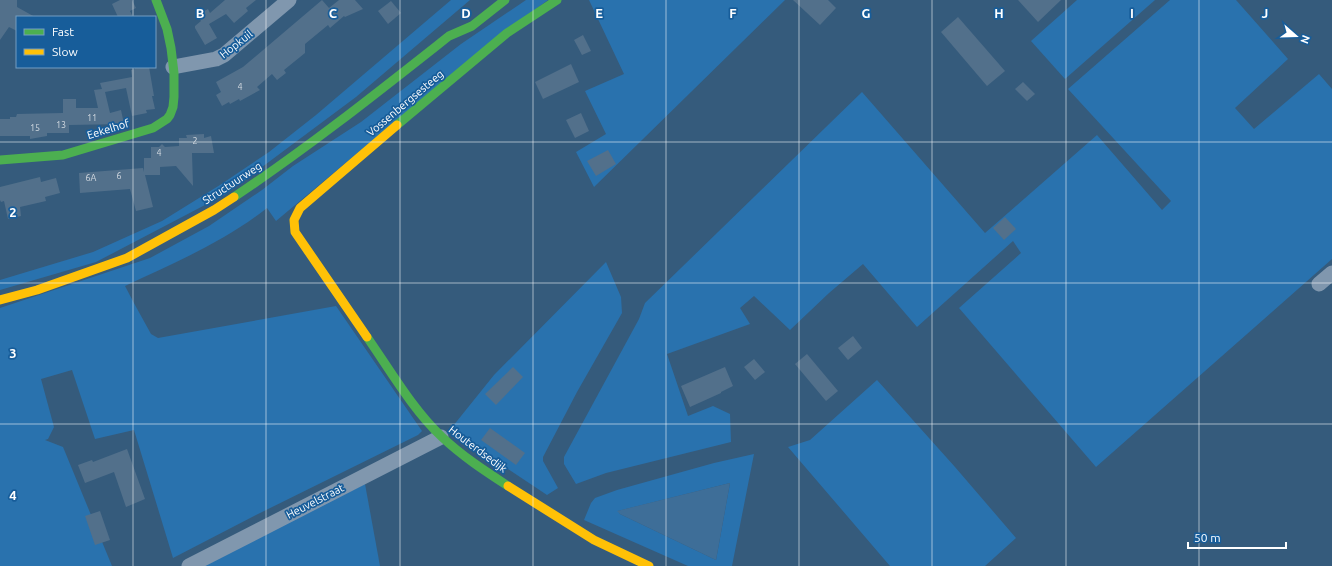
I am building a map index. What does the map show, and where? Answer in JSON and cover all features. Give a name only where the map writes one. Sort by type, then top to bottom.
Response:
[{"type":"street","name":"Eekelhof","points":[[0,160],[63,155],[153,128],[163,123],[169,117],[174,105],[173,67],[168,30],[156,0]]},
{"type":"street","name":"Hopkuil","points":[[173,67],[216,59],[224,55],[289,0]]},
{"type":"street","name":"Vossenbergsesteeg","points":[[299,239],[295,232],[294,224],[296,215],[300,208],[405,118],[507,34],[557,0]]},
{"type":"street","name":"Structuurweg","points":[[449,36],[475,32],[509,2]]},
{"type":"street","name":"Structuurweg","points":[[0,300],[37,290],[127,258],[214,210],[323,135],[449,36],[462,19]]},
{"type":"street","name":"Houterdsedijk","points":[[299,239],[418,411],[441,437],[466,458],[531,501],[594,540],[643,565]]},
{"type":"street","points":[[1319,284],[1332,273]]},
{"type":"street","name":"Heuvelstraat","points":[[189,566],[441,437]]},
{"type":"shaded area","points":[[451,0],[470,0],[356,97],[226,194],[96,262],[0,290],[0,280],[93,252],[162,221],[220,185],[269,152],[316,115]]},
{"type":"shaded area","points":[[526,0],[548,0],[489,43],[276,221],[267,208],[216,242],[125,286],[151,334],[158,338],[336,306],[422,431],[418,435],[173,558],[134,430],[95,439],[72,370],[41,379],[54,427],[48,439],[45,440],[63,447],[112,566],[0,566],[0,308],[150,258],[209,226],[262,190],[293,166],[361,122],[461,44]]},
{"type":"shaded area","points":[[589,0],[785,0],[594,187],[576,152],[606,134],[585,91],[624,74]]},
{"type":"shaded area","points":[[1077,0],[1155,0],[1065,79],[1031,41]]},
{"type":"shaded area","points":[[1170,0],[1236,0],[1288,59],[1235,108],[1254,129],[1319,74],[1332,89],[1332,259],[1096,467],[959,308],[1021,253],[1013,241],[917,327],[863,264],[829,293],[790,330],[754,296],[740,308],[750,324],[667,354],[688,416],[713,406],[730,414],[731,442],[606,473],[576,484],[564,464],[564,457],[639,319],[645,303],[862,92],[985,233],[1097,135],[1162,210],[1171,201],[1068,89]]},
{"type":"shaded area","points":[[606,262],[621,297],[622,313],[577,392],[543,457],[543,461],[558,488],[547,495],[449,431],[494,375]]},
{"type":"shaded area","points":[[877,380],[1016,538],[985,566],[890,566],[788,447],[810,440]]},
{"type":"shaded area","points":[[754,454],[732,566],[688,566],[584,520],[591,503],[595,498],[617,490],[714,463]],"holes":[[[730,483],[716,560],[620,514],[618,511]]]},
{"type":"shaded area","points":[[730,483],[716,560],[620,514],[617,511]]},
{"type":"shaded area","points":[[365,484],[380,566],[201,566]]},
{"type":"building","points":[[0,0],[17,0],[17,7],[33,16],[16,16],[16,30],[9,27],[0,40]]},
{"type":"building","points":[[120,0],[132,0],[136,8],[130,11],[132,16],[118,16],[112,4]]},
{"type":"building","points":[[225,0],[256,0],[246,8],[248,11],[234,23],[226,14],[209,24],[217,38],[205,45],[195,28],[195,26],[201,21],[197,15],[208,9],[210,13]]},
{"type":"building","points":[[322,0],[329,8],[339,0],[355,0],[363,9],[345,17],[344,16],[330,28],[328,25],[305,44],[305,53],[284,70],[286,73],[277,80],[272,74],[257,87],[260,90],[240,101],[239,99],[222,106],[216,95],[221,92],[216,82],[243,67]]},
{"type":"building","points":[[793,0],[828,0],[836,8],[820,25]]},
{"type":"building","points":[[1018,0],[1061,0],[1038,22]]},
{"type":"building","points":[[391,1],[401,13],[388,24],[378,11]]},
{"type":"building","points":[[958,17],[1005,71],[987,86],[941,32]]},
{"type":"building","points":[[583,35],[591,51],[582,55],[574,40]]},
{"type":"building","points":[[571,64],[579,82],[543,99],[535,82]]},
{"type":"building","points":[[149,68],[155,109],[146,110],[147,113],[132,116],[126,88],[105,92],[110,113],[121,110],[124,124],[69,125],[69,133],[47,133],[47,136],[30,139],[30,136],[0,136],[0,119],[10,119],[10,117],[16,117],[17,114],[63,113],[63,99],[76,99],[76,108],[98,108],[94,90],[102,89],[100,83],[132,77],[131,70]]},
{"type":"building","points":[[1023,82],[1035,94],[1027,101],[1015,89]]},
{"type":"building","points":[[581,113],[589,131],[575,138],[566,120]]},
{"type":"building","points":[[204,134],[204,138],[211,136],[214,153],[192,153],[193,186],[176,166],[160,167],[160,175],[145,175],[153,207],[136,211],[130,189],[80,193],[79,173],[143,168],[144,172],[144,158],[151,158],[151,147],[159,147],[162,144],[165,147],[179,146],[179,138],[187,138],[186,135]]},
{"type":"building","points":[[608,150],[616,164],[596,176],[587,161]]},
{"type":"building","points":[[40,177],[41,182],[56,178],[60,193],[45,197],[46,201],[20,207],[21,216],[8,219],[4,201],[1,202],[0,200],[0,187]]},
{"type":"building","points":[[1005,217],[1016,229],[1004,240],[993,228]]},
{"type":"building","points":[[853,336],[862,348],[848,360],[838,348]]},
{"type":"building","points":[[807,354],[838,391],[826,401],[795,364]]},
{"type":"building","points":[[754,359],[765,372],[755,380],[744,367]]},
{"type":"building","points":[[513,367],[523,377],[496,405],[485,394]]},
{"type":"building","points":[[725,367],[733,386],[690,407],[681,386]]},
{"type":"building","points":[[490,428],[525,453],[516,465],[481,440]]},
{"type":"building","points":[[127,449],[145,499],[126,507],[114,472],[85,483],[78,465],[92,460],[93,462]]},
{"type":"building","points":[[100,511],[110,540],[95,545],[85,516]]},
{"type":"traffic: fast","points":[[0,160],[63,155],[153,128],[167,119],[173,107],[174,73],[167,29],[156,0]]},
{"type":"traffic: fast","points":[[234,197],[316,139],[449,36],[472,26],[505,0]]},
{"type":"traffic: fast","points":[[397,125],[507,33],[557,0]]},
{"type":"traffic: fast","points":[[367,337],[402,389],[431,426],[466,457],[508,486]]},
{"type":"traffic: slow","points":[[367,337],[295,232],[294,220],[300,208],[397,125]]},
{"type":"traffic: slow","points":[[0,300],[37,290],[127,258],[214,210],[234,197]]},
{"type":"traffic: slow","points":[[508,486],[594,540],[649,566]]}]
